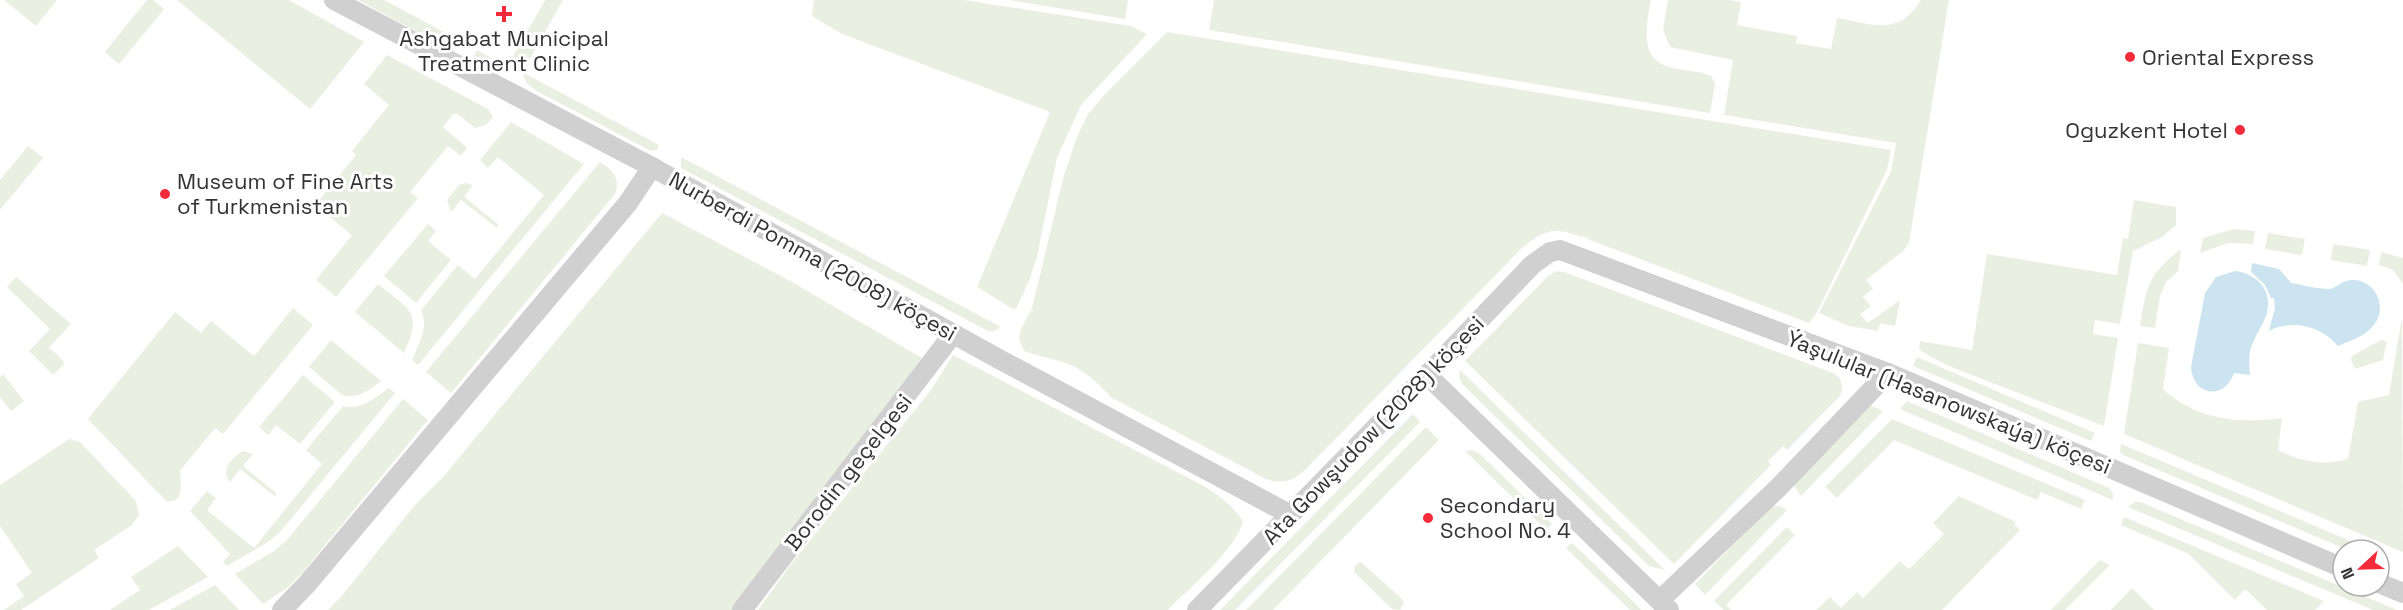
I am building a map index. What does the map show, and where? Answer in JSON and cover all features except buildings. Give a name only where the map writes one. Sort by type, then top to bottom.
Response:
[{"type":"street","name":"Nurberdi Pomma (2008) köçesi","points":[[334,0],[652,167],[953,334],[1291,514]]},
{"type":"street","points":[[282,610],[307,584],[620,212],[652,167]]},
{"type":"street","name":"Ýaşulular (Hasanowskaýa) köçesi","points":[[1550,252],[1560,250],[1888,374],[2331,562]]},
{"type":"street","name":"Ata Gowşudow (2028) köçesi","points":[[1197,610],[1532,265],[1550,252]]},
{"type":"street","name":"Borodin geçelgesi","points":[[742,610],[953,334]]},
{"type":"street","points":[[1427,375],[1664,605],[1888,374]]},
{"type":"green space","points":[[4,0],[57,0],[36,26]]},
{"type":"green space","points":[[147,0],[153,0],[164,9],[119,64],[105,52]]},
{"type":"green space","points":[[177,0],[289,0],[364,42],[310,109]]},
{"type":"green space","points":[[358,0],[384,0],[459,40],[453,51]]},
{"type":"green space","points":[[545,0],[563,0],[526,66],[512,58]]},
{"type":"green space","points":[[814,0],[964,0],[1131,26],[1147,34],[1081,105],[1057,158],[1037,257],[1016,309],[977,287],[1050,112],[842,34],[812,16]]},
{"type":"green space","points":[[1008,0],[1128,0],[1125,19]]},
{"type":"green space","points":[[1214,0],[1651,0],[1647,21],[1649,50],[1662,64],[1711,76],[1715,84],[1710,113],[1209,30]]},
{"type":"green space","points":[[1668,0],[1741,2],[1737,25],[1797,36],[1796,43],[1831,49],[1837,18],[1873,25],[1894,24],[1912,12],[1921,0],[1949,0],[1909,243],[1903,251],[1866,280],[1873,289],[1863,297],[1871,306],[1860,314],[1868,323],[1900,300],[1895,326],[1880,323],[1878,331],[1849,326],[1819,313],[1891,171],[1896,143],[1724,115],[1733,60],[1670,47],[1663,30]]},
{"type":"green space","points":[[1167,32],[1891,150],[1887,170],[1816,314],[1809,323],[1584,236],[1556,231],[1543,234],[1522,248],[1304,471],[1290,480],[1277,481],[1266,479],[1112,398],[1096,382],[1069,364],[1024,351],[1019,339],[1021,329],[1032,308],[1064,175],[1077,137],[1088,114]]},
{"type":"green space","points":[[477,50],[505,65],[499,75],[472,61]]},
{"type":"green space","points":[[387,55],[488,109],[493,117],[486,125],[475,128],[458,114],[453,114],[443,127],[467,148],[461,156],[448,146],[410,192],[418,198],[336,297],[316,280],[352,235],[315,205],[356,155],[352,151],[389,105],[364,84]]},
{"type":"green space","points":[[522,72],[659,145],[657,150],[651,151],[535,90],[526,82]]},
{"type":"green space","points":[[511,122],[584,164],[418,365],[412,360],[424,329],[421,310],[458,265],[475,279],[544,195],[498,157],[488,168],[480,160]]},
{"type":"green space","points":[[28,146],[43,158],[0,210],[0,180]]},
{"type":"green space","points":[[681,157],[1001,327],[988,331],[681,168]]},
{"type":"green space","points":[[600,162],[616,179],[615,194],[451,393],[426,372]]},
{"type":"green space","points":[[466,183],[473,185],[464,197],[498,224],[497,228],[461,200],[451,212],[447,200],[459,185]]},
{"type":"green space","points":[[2134,200],[2176,207],[2176,225],[2162,237],[2133,251],[2120,324],[2095,320],[2093,334],[2118,338],[2104,426],[1946,365],[1921,351],[1920,341],[1972,350],[1987,254],[2117,275],[2123,238],[2128,239]]},
{"type":"green space","points":[[662,213],[792,282],[922,358],[733,610],[328,610],[414,506],[443,477]]},
{"type":"green space","points":[[428,224],[436,231],[428,241],[451,260],[416,303],[384,276]]},
{"type":"green space","points":[[2233,229],[2255,231],[2253,244],[2228,243],[2200,253],[2203,238]]},
{"type":"green space","points":[[2268,233],[2305,239],[2302,255],[2265,249]]},
{"type":"green space","points":[[2333,244],[2370,250],[2367,266],[2331,260]]},
{"type":"green space","points":[[2181,249],[2178,271],[2166,282],[2160,296],[2155,328],[2140,326],[2150,282],[2161,267]]},
{"type":"green space","points":[[2381,252],[2403,258],[2403,284],[2393,270],[2379,265]]},
{"type":"green space","points":[[1556,271],[1564,272],[1833,373],[1841,383],[1840,396],[1787,450],[1783,446],[1768,461],[1771,465],[1674,564],[1465,361],[1547,277]]},
{"type":"green space","points":[[16,277],[71,324],[49,347],[65,363],[53,375],[29,351],[50,329],[7,287]]},
{"type":"green space","points":[[378,284],[410,312],[413,328],[404,353],[355,312]]},
{"type":"green space","points":[[293,308],[313,325],[223,434],[215,428],[180,471],[180,492],[176,500],[166,501],[88,419],[175,312],[201,333],[211,321],[254,356]]},
{"type":"green space","points":[[2402,317],[2403,552],[2391,547],[2391,538],[2370,538],[2124,434],[2138,343],[2169,348],[2163,389],[2176,399],[2204,413],[2234,420],[2282,418],[2278,450],[2312,462],[2348,459],[2358,402],[2389,395]]},
{"type":"green space","points":[[331,340],[381,381],[358,395],[342,395],[309,367]]},
{"type":"green space","points":[[2381,340],[2387,341],[2383,360],[2355,369],[2351,360],[2352,356]]},
{"type":"green space","points":[[953,355],[1202,485],[1230,505],[1239,515],[1243,521],[1239,532],[1222,556],[1168,610],[758,610],[791,564],[931,390]]},
{"type":"green space","points":[[1917,357],[2095,433],[2091,441],[1913,366]]},
{"type":"green space","points":[[1460,370],[1665,570],[1649,566],[1462,384],[1459,377]]},
{"type":"green space","points":[[3,374],[24,401],[11,411],[0,397],[0,377]]},
{"type":"green space","points":[[303,375],[335,402],[300,444],[276,425],[268,435],[259,427]]},
{"type":"green space","points":[[389,388],[395,393],[280,532],[268,542],[227,566],[223,562],[230,554],[190,511],[207,491],[216,498],[207,510],[254,548],[322,464],[306,450],[343,406],[361,405]]},
{"type":"green space","points":[[403,399],[428,420],[303,572],[288,587],[263,604],[235,574],[274,551],[288,539]]},
{"type":"green space","points":[[1907,401],[2109,488],[2113,494],[2113,500],[1900,409]]},
{"type":"green space","points":[[1869,405],[1883,411],[1801,496],[1794,485]]},
{"type":"green space","points":[[1413,414],[1420,422],[1235,610],[1220,610]]},
{"type":"green space","points":[[1892,419],[2085,500],[2081,509],[2041,492],[2037,500],[1894,440],[1837,498],[1825,487]]},
{"type":"green space","points":[[1426,427],[1439,440],[1273,610],[1246,610]]},
{"type":"green space","points":[[69,439],[80,442],[136,501],[139,515],[132,525],[94,550],[99,558],[21,610],[4,610],[24,596],[16,584],[32,573],[0,526],[0,485]]},
{"type":"green space","points":[[2121,444],[2344,538],[2331,538],[2331,543],[2123,455],[2120,451]]},
{"type":"green space","points":[[1472,450],[1480,454],[1552,524],[1546,530],[1465,451]]},
{"type":"green space","points":[[243,451],[253,454],[243,466],[276,493],[276,497],[240,469],[230,482],[226,473],[227,468],[231,460]]},
{"type":"green space","points":[[1959,496],[2016,522],[2014,524],[2020,530],[1942,610],[1816,610],[1830,597],[1841,608],[1857,592],[1863,598],[1900,561],[1909,569],[1944,534],[1933,523]]},
{"type":"green space","points":[[2135,502],[2140,502],[2331,582],[2331,592],[2128,507]]},
{"type":"green space","points":[[1780,506],[1787,510],[1705,595],[1695,584],[1770,507]]},
{"type":"green space","points":[[2124,517],[2324,601],[2315,610],[2267,610],[2245,589],[2235,600],[2189,554],[2121,525]]},
{"type":"green space","points":[[1787,527],[1795,535],[1726,605],[1731,610],[1724,610],[1714,601]]},
{"type":"green space","points":[[1572,543],[1641,610],[1630,610],[1566,548]]},
{"type":"green space","points":[[178,546],[208,577],[149,610],[110,610],[140,590],[131,577]]},
{"type":"green space","points":[[2100,560],[2110,565],[2065,610],[2051,610]]},
{"type":"green space","points":[[1361,562],[1402,599],[1404,603],[1400,610],[1392,609],[1355,573],[1354,566]]},
{"type":"green space","points":[[215,585],[239,610],[170,610]]},
{"type":"green space","points":[[2132,588],[2154,610],[2111,610]]},
{"type":"green space","points":[[2344,598],[2368,598],[2397,610],[2373,610]]},
{"type":"water","points":[[2252,263],[2279,269],[2291,283],[2315,288],[2329,289],[2350,280],[2362,282],[2375,291],[2378,298],[2380,306],[2376,321],[2364,334],[2338,346],[2315,329],[2306,326],[2287,325],[2269,331],[2275,308],[2274,298],[2271,298],[2265,285],[2251,272]]},
{"type":"water","points":[[2235,271],[2250,275],[2261,284],[2267,297],[2267,313],[2250,351],[2250,375],[2234,373],[2223,388],[2209,391],[2197,384],[2191,367],[2205,293],[2216,277]]},
{"type":"place","name":"Ashgabat Municipal Treatment Clinic","points":[[504,14]]},
{"type":"place","name":"Oriental Express","points":[[2130,57]]},
{"type":"place","name":"Oguzkent Hotel","points":[[2240,130]]},
{"type":"place","name":"Museum of Fine Arts of Turkmenistan","points":[[165,194]]},
{"type":"place","name":"Secondary School No. 4","points":[[1428,518]]}]
